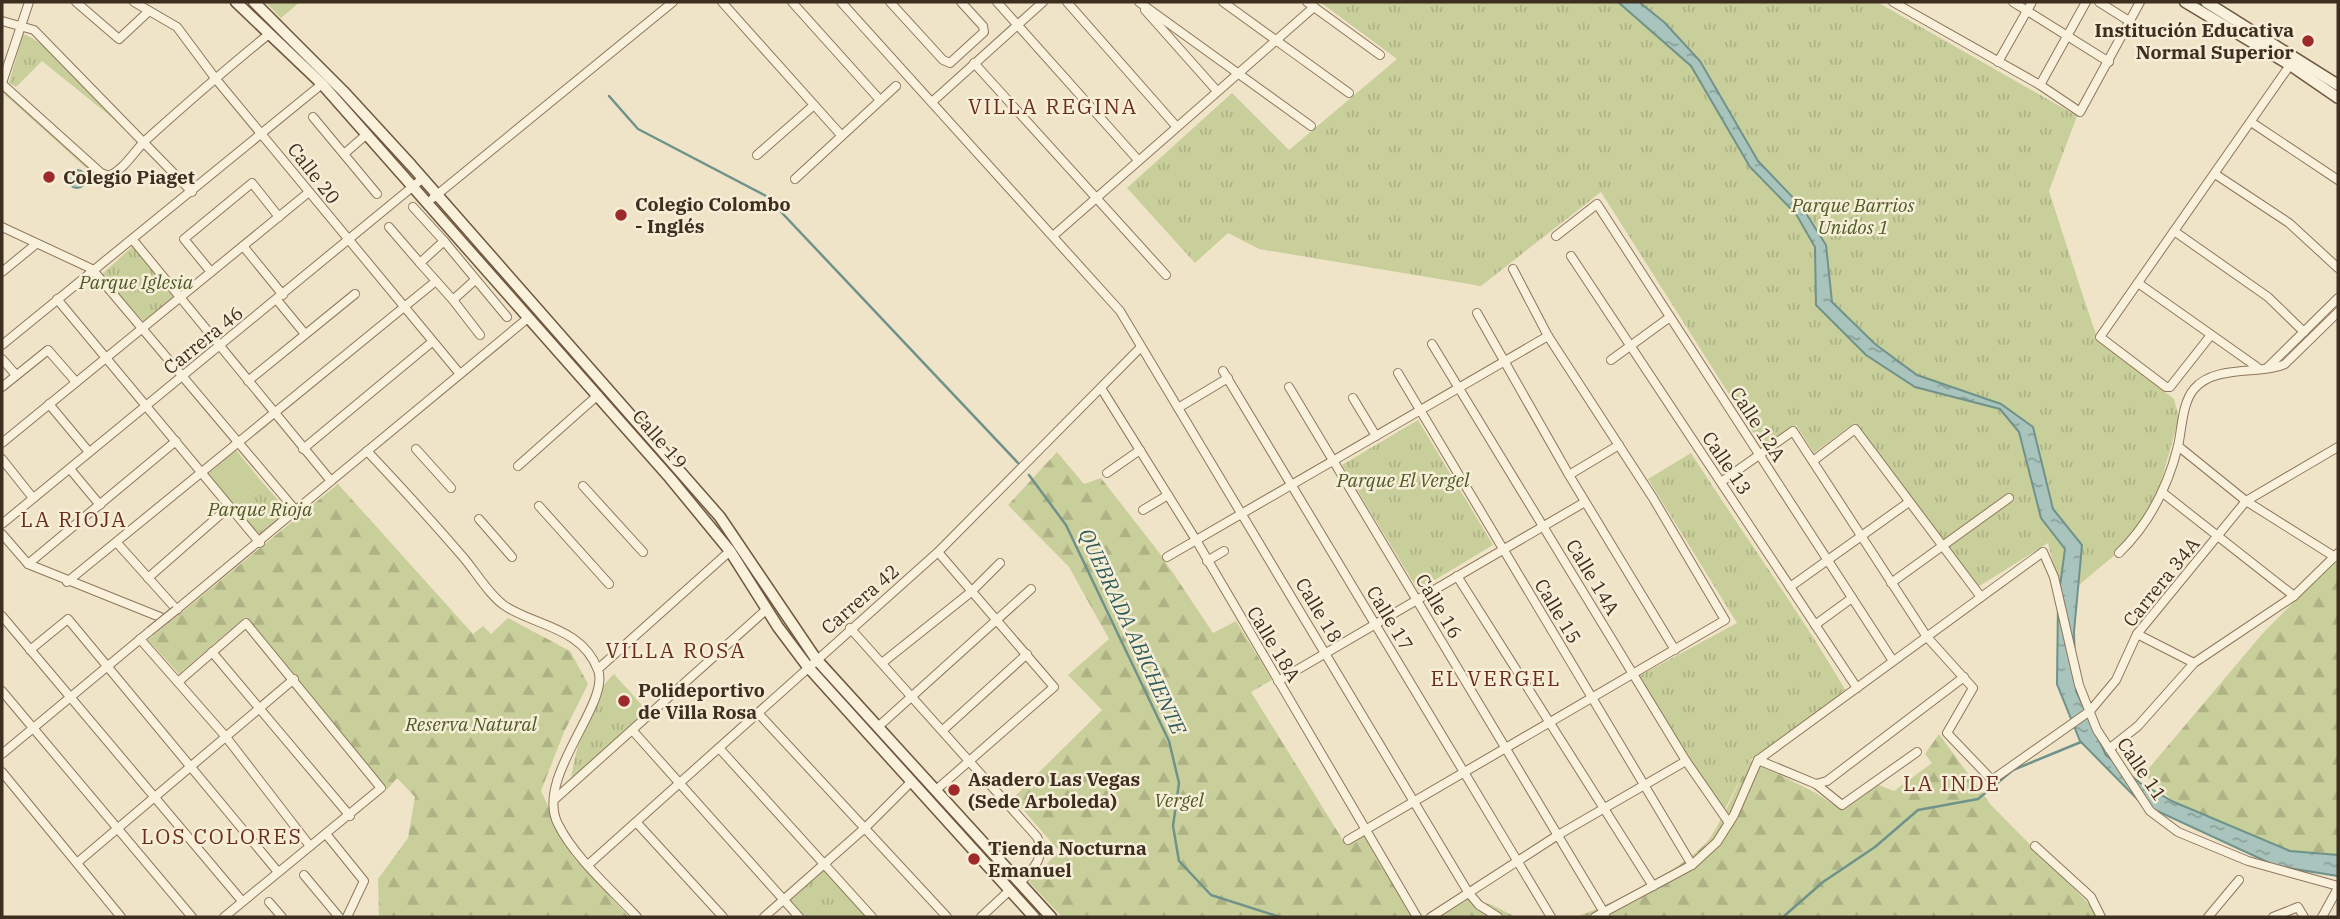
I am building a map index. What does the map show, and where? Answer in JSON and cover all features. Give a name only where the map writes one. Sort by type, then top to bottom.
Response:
[{"type":"main road","name":"Calle 19","points":[[236,2],[418,182]]},
{"type":"main road","name":"Calle 19","points":[[254,2],[343,92],[432,199],[720,517],[812,663],[879,726],[1051,917]]},
{"type":"main road","points":[[2185,2],[2290,65],[2338,98]]},
{"type":"main road","points":[[2206,2],[2338,85]]},
{"type":"main road","name":"Calle 19","points":[[432,199],[471,253],[730,551],[767,610],[912,781],[1034,917]]},
{"type":"street","points":[[29,2],[3,72],[2,83],[101,173],[109,176],[117,173],[144,143],[215,78],[269,34]]},
{"type":"street","points":[[76,2],[119,39],[149,11]]},
{"type":"street","name":"Calle 20","points":[[134,2],[177,27],[348,242],[460,374]]},
{"type":"street","points":[[432,199],[673,2]]},
{"type":"street","points":[[722,2],[841,135]]},
{"type":"street","points":[[792,2],[880,100]]},
{"type":"street","name":"Calle 18","points":[[841,2],[1121,310],[1468,892],[1479,905],[1498,917]]},
{"type":"street","points":[[890,2],[943,60],[950,62],[984,32],[983,26],[961,2]]},
{"type":"street","points":[[997,2],[1138,160]]},
{"type":"street","points":[[932,102],[1043,2]]},
{"type":"street","points":[[1067,2],[1176,125]]},
{"type":"street","points":[[1138,2],[1217,91]]},
{"type":"street","points":[[1138,2],[1311,126]]},
{"type":"street","points":[[1223,2],[1349,93]]},
{"type":"street","points":[[1893,2],[2040,85],[2080,112],[2140,2]]},
{"type":"street","points":[[2013,2],[2030,6],[2109,62]]},
{"type":"street","points":[[2040,85],[2086,2]]},
{"type":"street","points":[[2099,2],[2129,21]]},
{"type":"street","points":[[1053,236],[1176,125],[1239,73],[1310,4],[1380,55]]},
{"type":"street","points":[[1998,62],[2030,6]]},
{"type":"street","points":[[2,20],[34,30],[192,192]]},
{"type":"street","points":[[974,64],[1166,275]]},
{"type":"street","points":[[2211,335],[2170,387],[2165,387],[2100,337],[2290,65]]},
{"type":"street","points":[[2,345],[321,84]]},
{"type":"street","points":[[794,179],[896,86]]},
{"type":"street","points":[[757,155],[814,105]]},
{"type":"street","points":[[313,117],[377,194]]},
{"type":"street","points":[[2251,121],[2338,180]]},
{"type":"street","points":[[344,153],[367,134]]},
{"type":"street","points":[[2215,174],[2289,223],[2338,268]]},
{"type":"street","name":"Carrera 46","points":[[2,524],[418,182]]},
{"type":"street","points":[[211,272],[184,239],[252,183],[279,217]]},
{"type":"street","points":[[2,443],[309,192]]},
{"type":"street","name":"Calle 12A","points":[[1556,236],[1597,204],[1893,661]]},
{"type":"street","points":[[413,207],[507,317]]},
{"type":"street","points":[[2,227],[92,269],[297,512]]},
{"type":"street","points":[[389,227],[480,335]]},
{"type":"street","points":[[2174,231],[2269,297],[2304,332]]},
{"type":"street","points":[[133,240],[303,449],[333,479]]},
{"type":"street","points":[[420,263],[444,241]]},
{"type":"street","points":[[2,272],[36,244]]},
{"type":"street","points":[[243,246],[305,334]]},
{"type":"street","points":[[461,263],[471,253]]},
{"type":"street","name":"Calle 13","points":[[1571,256],[1857,688]]},
{"type":"street","points":[[1348,840],[1725,621],[1619,445],[1548,336],[1513,269]]},
{"type":"street","points":[[453,300],[475,280]]},
{"type":"street","points":[[67,582],[118,544],[436,281]]},
{"type":"street","points":[[2138,283],[2262,368]]},
{"type":"street","points":[[248,381],[355,294]]},
{"type":"street","points":[[57,299],[260,543]]},
{"type":"street","points":[[2262,368],[2337,300]]},
{"type":"street","points":[[2119,553],[2136,538],[2163,493],[2178,446],[2183,418],[2194,389],[2212,379],[2285,363],[2338,312]]},
{"type":"street","points":[[1477,313],[1569,475],[1675,650]]},
{"type":"street","points":[[1611,360],[1670,317]]},
{"type":"street","points":[[2,754],[260,543],[528,318]]},
{"type":"street","points":[[1167,557],[1548,336]]},
{"type":"street","points":[[303,449],[432,342]]},
{"type":"street","name":"Calle 14A","points":[[1432,344],[1686,761],[1729,823]]},
{"type":"street","name":"Carrera 42","points":[[589,864],[938,552],[1141,347]]},
{"type":"street","points":[[2,387],[45,351],[50,352],[76,382]]},
{"type":"street","points":[[2,359],[16,375]]},
{"type":"street","name":"Calle 15","points":[[1398,373],[1692,865]]},
{"type":"street","name":"Calle 17","points":[[1178,408],[1225,375],[1551,917]]},
{"type":"street","name":"Calle 16","points":[[1289,387],[1605,914]]},
{"type":"street","name":"Calle 18A","points":[[1101,388],[1196,540],[1417,917]]},
{"type":"street","points":[[518,466],[598,396]]},
{"type":"street","points":[[1353,398],[1376,436]]},
{"type":"street","points":[[49,404],[89,452]]},
{"type":"street","points":[[1595,917],[1692,865],[1717,842],[1729,823],[1758,760],[1981,597],[1855,429],[1813,461]]},
{"type":"street","points":[[1721,482],[1793,431],[1927,636],[1964,677],[1827,781],[1816,784]]},
{"type":"street","points":[[28,564],[176,441]]},
{"type":"street","points":[[1569,475],[1619,445]]},
{"type":"street","points":[[2109,750],[2138,726],[2194,663],[2231,635],[2294,596],[2336,555],[2246,500],[2178,446]]},
{"type":"street","name":"Carrera 34A","points":[[1964,677],[1973,688],[1971,696],[1947,733],[1992,780],[2089,712],[2116,680],[2137,634],[2217,539],[2246,500],[2338,447]]},
{"type":"street","points":[[416,449],[451,488]]},
{"type":"street","points":[[1107,473],[1140,450]]},
{"type":"street","points":[[368,451],[504,605],[548,623],[580,644],[598,669],[600,680],[597,695],[572,743],[553,801],[556,822],[589,864],[637,917]]},
{"type":"street","points":[[2,459],[33,498]]},
{"type":"street","points":[[69,468],[100,505]]},
{"type":"street","points":[[583,486],[643,552]]},
{"type":"street","points":[[2163,493],[2217,539],[2294,596]]},
{"type":"street","points":[[1143,510],[1168,495]]},
{"type":"street","points":[[1891,583],[2009,498]]},
{"type":"street","points":[[1278,681],[1585,502]]},
{"type":"street","points":[[1790,587],[1909,502]]},
{"type":"street","points":[[539,506],[609,583]]},
{"type":"street","points":[[148,578],[229,508]]},
{"type":"street","points":[[479,519],[512,558]]},
{"type":"street","points":[[2,534],[28,564],[67,582],[165,619]]},
{"type":"street","points":[[118,544],[177,610]]},
{"type":"street","points":[[598,669],[730,551]]},
{"type":"street","points":[[1207,561],[1224,551]]},
{"type":"street","points":[[936,790],[1054,687],[938,552]]},
{"type":"street","name":"Calle 11","points":[[1981,597],[2043,552],[2053,577],[2079,685],[2089,712],[2109,750],[2150,811],[2178,832],[2248,860],[2338,887]]},
{"type":"street","points":[[882,663],[971,592],[1000,564]]},
{"type":"street","points":[[1457,576],[1653,886]]},
{"type":"street","points":[[879,726],[1031,589]]},
{"type":"street","points":[[1815,625],[1853,598]]},
{"type":"street","points":[[553,801],[767,610]]},
{"type":"street","points":[[2,617],[242,901]]},
{"type":"street","points":[[30,650],[68,619],[278,872]]},
{"type":"street","points":[[178,682],[246,623],[381,788],[224,917]]},
{"type":"street","points":[[850,628],[1037,837],[1041,853],[1038,862],[1021,882]]},
{"type":"street","points":[[2137,634],[2194,663]]},
{"type":"street","points":[[140,639],[226,737],[310,846]]},
{"type":"street","points":[[212,652],[350,816]]},
{"type":"street","points":[[943,730],[1027,654]]},
{"type":"street","points":[[78,862],[294,679]]},
{"type":"street","points":[[2,691],[192,917]]},
{"type":"street","points":[[758,713],[947,917]]},
{"type":"street","points":[[633,731],[799,917]]},
{"type":"street","points":[[719,748],[872,917]]},
{"type":"street","points":[[1758,760],[1816,784],[1838,803],[1846,803],[1917,752]]},
{"type":"street","points":[[1431,917],[1558,835],[1686,761]]},
{"type":"street","points":[[2,772],[121,917]]},
{"type":"street","points":[[764,917],[866,827],[912,781]]},
{"type":"street","points":[[637,823],[723,917]]},
{"type":"street","points":[[326,834],[364,881],[347,917]]},
{"type":"street","points":[[2035,846],[2091,897],[2100,917]]},
{"type":"street","points":[[304,875],[339,917]]},
{"type":"street","points":[[2208,917],[2239,880]]},
{"type":"street","points":[[2322,917],[2338,887]]},
{"type":"street","points":[[981,917],[1010,890]]},
{"type":"street","points":[[269,902],[282,917]]},
{"type":"street","points":[[2273,917],[2298,907],[2304,917]]},
{"type":"green space","points":[[265,2],[300,2],[281,18]]},
{"type":"green space","name":"Parque Barrios Unidos 1","points":[[1320,2],[1877,2],[2077,116],[2049,191],[2085,302],[2098,340],[2174,399],[2179,418],[2159,489],[2128,544],[2062,599],[2048,543],[1978,587],[1854,423],[1814,453],[1796,425],[1763,448],[1601,192],[1481,286],[1259,249],[1228,233],[1195,263],[1127,188],[1232,93],[1289,150],[1397,59]]},
{"type":"green space","points":[[23,34],[36,40],[66,64],[136,137],[42,61],[16,87],[9,83]]},
{"type":"green space","points":[[3,88],[105,179],[117,174],[119,178],[107,187],[2,92]]},
{"type":"green space","name":"Parque Iglesia","points":[[133,246],[176,295],[144,322],[101,275]]},
{"type":"green space","name":"Parque El Vergel","points":[[1418,420],[1493,545],[1418,590],[1342,465]]},
{"type":"green space","points":[[236,450],[262,482],[232,507],[205,476]]},
{"type":"green space","name":"Vergel","points":[[1057,452],[1084,484],[1101,478],[1161,555],[1213,633],[1236,621],[1272,680],[1251,692],[1346,845],[1365,834],[1415,917],[1062,917],[1029,882],[1059,851],[1013,798],[1102,710],[1068,675],[1109,639],[1069,567],[1008,505]]},
{"type":"green space","points":[[1691,453],[1809,630],[1846,691],[1750,760],[1723,813],[1639,676],[1737,623],[1648,479]]},
{"type":"green space","name":"Parque Rioja","points":[[262,482],[288,511],[258,537],[232,507]]},
{"type":"green space","name":"Reserva Natural","points":[[338,484],[473,634],[483,626],[491,634],[508,618],[570,651],[588,684],[564,732],[541,791],[572,856],[629,917],[379,917],[378,879],[408,838],[415,797],[397,778],[387,790],[245,617],[179,674],[148,640]]},
{"type":"green space","points":[[2338,558],[2338,855],[2290,851],[2174,802],[2144,774],[2263,633]]},
{"type":"green space","points":[[614,674],[647,711],[571,780],[585,723],[598,694]]},
{"type":"green space","name":"Polideportivo de Villa Rosa","points":[[616,679],[644,710],[630,723],[603,691]]},
{"type":"green space","points":[[1939,734],[1991,805],[2098,913],[2095,917],[1575,917],[1647,884],[1700,849],[1716,829],[1750,760],[1816,793],[1841,810],[1876,784],[1894,791],[1932,763],[1925,754]]},
{"type":"green space","points":[[825,869],[870,917],[803,917],[789,901]]},
{"type":"green space","points":[[1467,898],[1492,905],[1516,917],[1435,917]]},
{"type":"water","points":[[1618,2],[1639,2],[1664,22],[1700,61],[1758,161],[1802,207],[1826,245],[1832,302],[1875,344],[1917,375],[2001,404],[2033,427],[2053,509],[2082,545],[2074,632],[2076,691],[2106,755],[2140,783],[2174,802],[2290,851],[2338,855],[2338,876],[2276,866],[2142,804],[2080,741],[2057,684],[2058,601],[2065,549],[2041,518],[2019,432],[2000,409],[1915,387],[1866,355],[1816,305],[1815,247],[1796,214],[1750,167],[1691,66]]},
{"type":"water","points":[[77,170],[83,173],[86,179],[83,185],[77,188],[71,185],[68,179],[71,173]]},
{"type":"waterway","points":[[609,96],[638,129],[766,196],[1020,465]]},
{"type":"waterway","name":"QUEBRADA ABICHENTE","points":[[1029,475],[1066,525],[1169,741],[1179,783],[1173,826],[1179,861],[1211,895],[1280,917]]},
{"type":"waterway","name":"QUEBRADA ABICHENTE","points":[[1783,917],[1823,882],[1875,847],[1918,810],[1978,799],[2013,770],[2081,742]]},
{"type":"place","name":"Institución Educativa Normal Superior","points":[[2308,41]]},
{"type":"place","name":"Colegio Piaget","points":[[49,177]]},
{"type":"place","name":"Colegio Colombo - Inglés","points":[[621,215]]},
{"type":"place","name":"Polideportivo de Villa Rosa","points":[[624,701]]},
{"type":"place","name":"Asadero Las Vegas (Sede Arboleda)","points":[[954,790]]},
{"type":"place","name":"Tienda Nocturna Emanuel","points":[[974,859]]},
{"type":"district","name":"VILLA REGINA","points":[[1053,106]]},
{"type":"district","name":"LA RIOJA","points":[[74,519]]},
{"type":"district","name":"VILLA ROSA","points":[[676,650]]},
{"type":"district","name":"EL VERGEL","points":[[1496,678]]},
{"type":"district","name":"LA INDE","points":[[1952,783]]},
{"type":"district","name":"LOS COLORES","points":[[222,836]]}]
